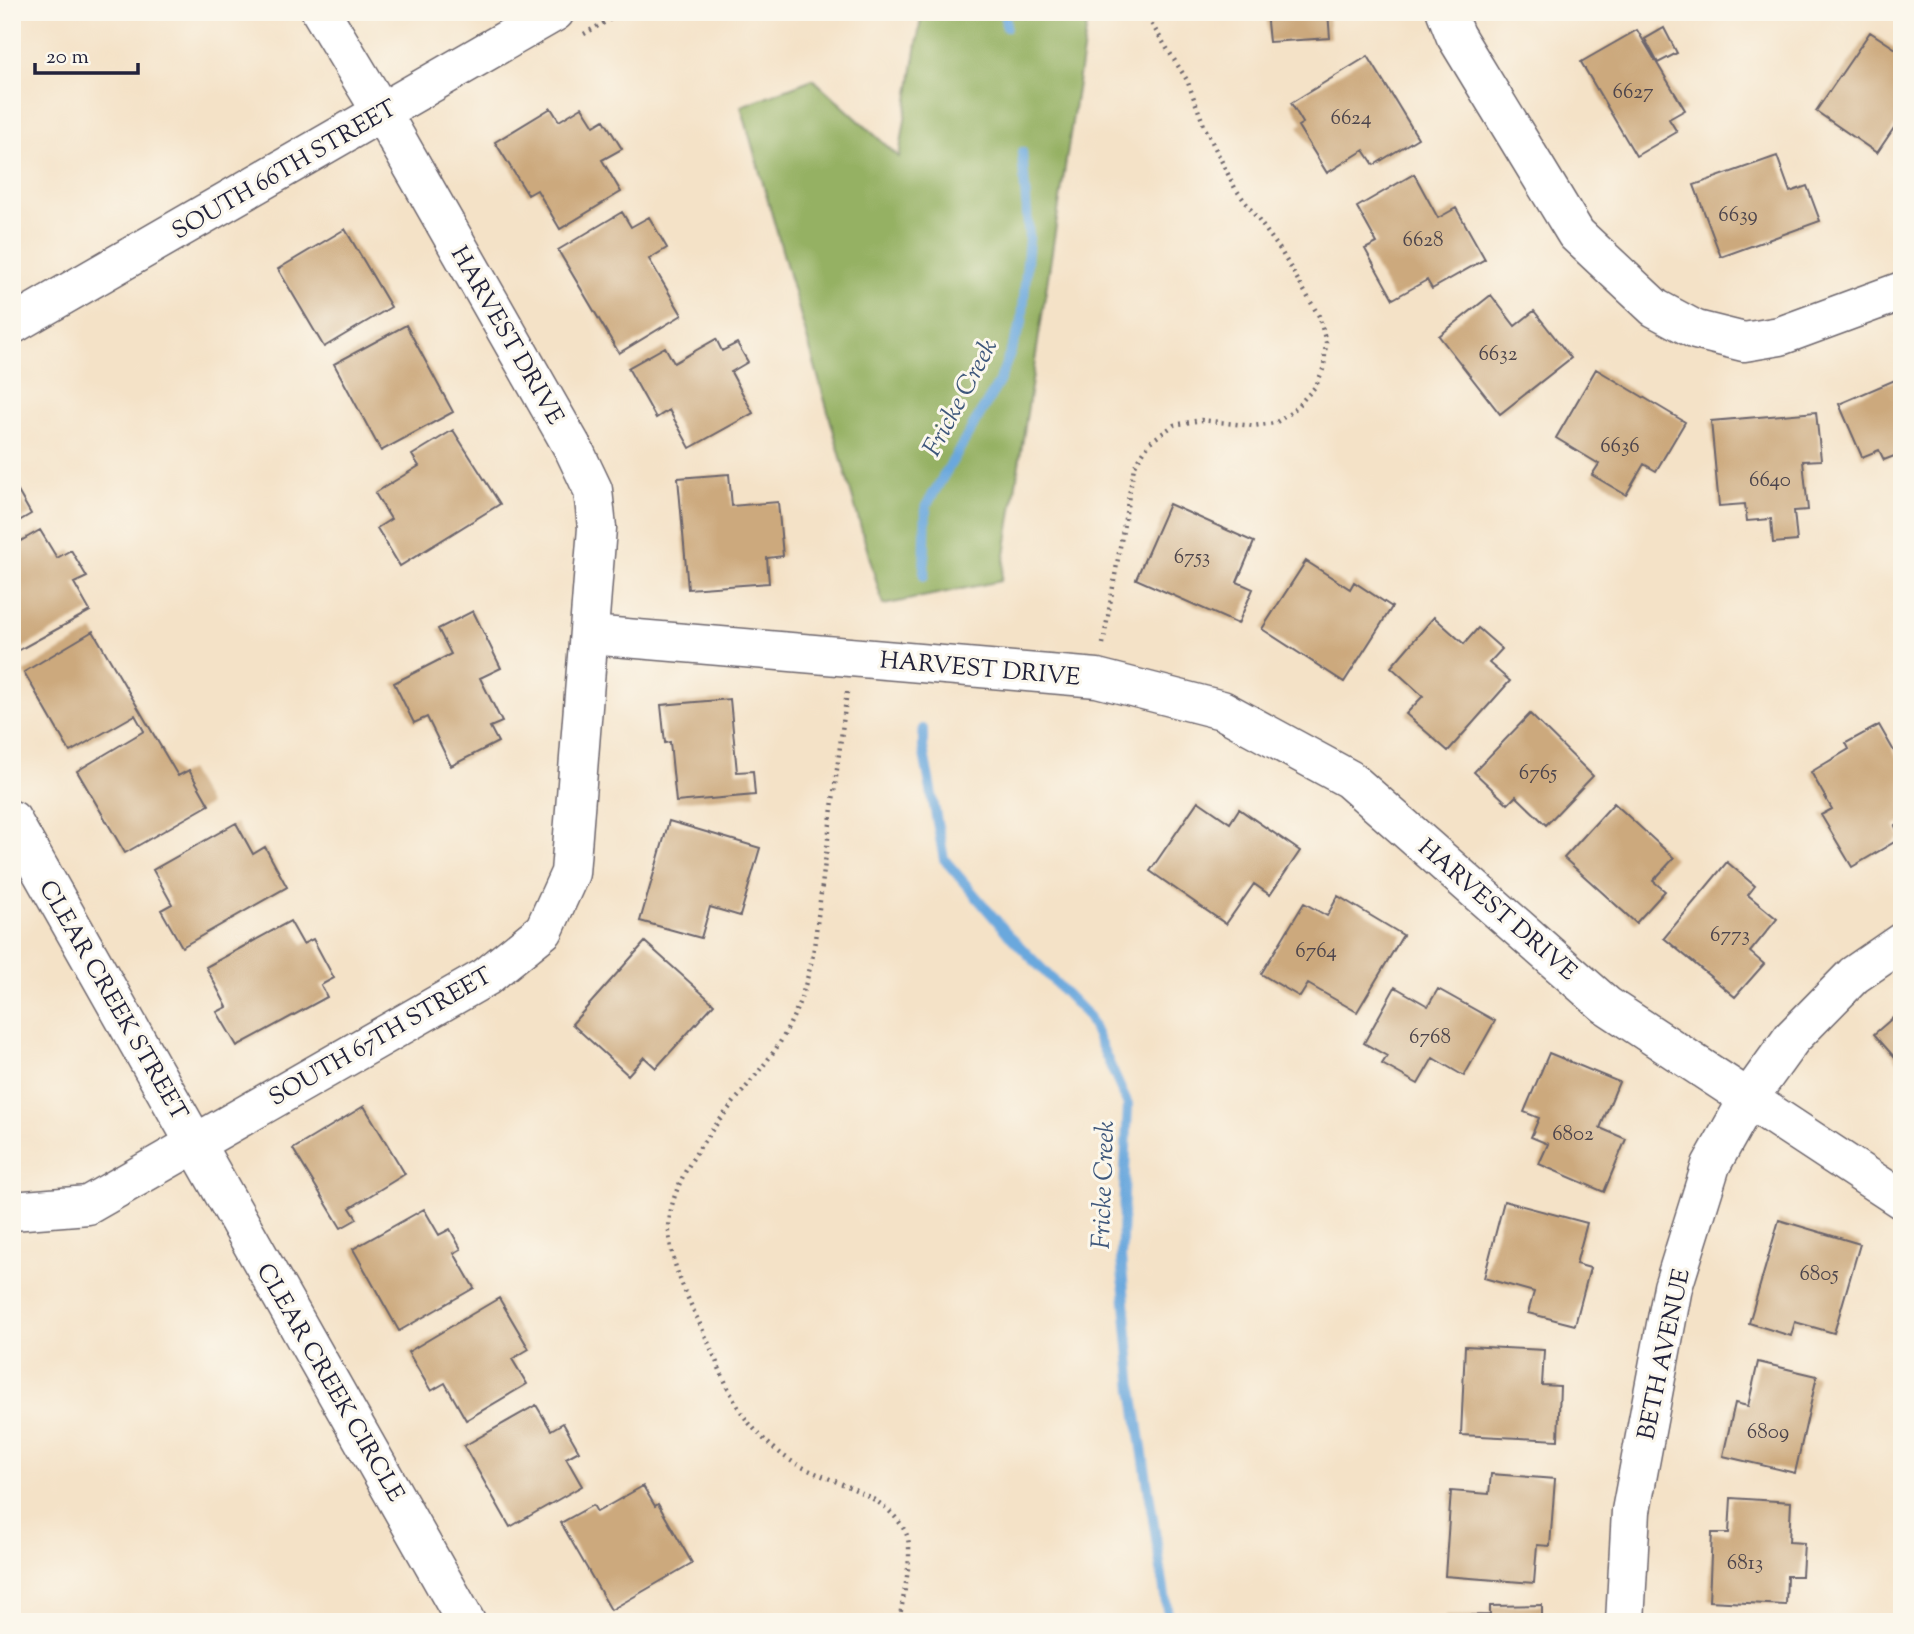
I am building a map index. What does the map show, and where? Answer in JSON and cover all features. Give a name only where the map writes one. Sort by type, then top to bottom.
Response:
[{"type":"street","name":"HARVEST DRIVE","points":[[321,12],[382,113],[574,450],[593,490],[597,528],[590,635],[1097,678],[1222,710],[1349,779],[1606,1004],[1902,1200]]},
{"type":"street","name":"SOUTH 66TH STREET","points":[[12,325],[555,12]]},
{"type":"street","points":[[1446,12],[1455,35],[1576,234],[1655,308],[1696,330],[1744,342],[1780,336],[1902,291]]},
{"type":"street","name":"SOUTH 67TH STREET","points":[[12,1212],[88,1205],[486,977],[544,930],[570,873],[590,635]]},
{"type":"street","name":"CLEAR CREEK STREET","points":[[12,820],[195,1143]]},
{"type":"street","name":"BETH AVENUE","points":[[1625,1622],[1631,1511],[1673,1287],[1711,1165],[1748,1099],[1792,1038],[1854,975],[1902,942]]},
{"type":"street","name":"CLEAR CREEK CIRCLE","points":[[195,1143],[466,1622]]},
{"type":"path","points":[[1103,645],[1134,467],[1150,442],[1174,425],[1201,420],[1253,426],[1275,423],[1292,412],[1316,386],[1324,367],[1326,342],[1319,316],[1279,248],[1235,188],[1205,128],[1187,80],[1144,12]]},
{"type":"path","points":[[848,684],[813,955],[804,994],[779,1043],[690,1161],[674,1194],[669,1232],[677,1273],[735,1401],[758,1434],[794,1463],[875,1500],[896,1517],[908,1536],[908,1568],[899,1622]]},
{"type":"green space","points":[[922,12],[1089,12],[1001,581],[883,605],[741,106],[813,79],[899,157]]},
{"type":"building","points":[[1266,12],[1328,12],[1330,38],[1269,42]]},
{"type":"building","points":[[1664,28],[1677,53],[1658,63],[1645,39]]},
{"type":"building","points":[[1637,30],[1685,110],[1669,119],[1677,132],[1636,156],[1581,62]]},
{"type":"building","points":[[1870,32],[1902,53],[1902,116],[1877,153],[1816,111]]},
{"type":"building","points":[[1368,56],[1418,138],[1374,165],[1364,150],[1327,173],[1298,126],[1303,123],[1291,103]]},
{"type":"building","points":[[582,107],[594,126],[604,120],[622,149],[602,160],[621,192],[560,229],[537,190],[528,195],[495,142],[551,108],[559,121]]},
{"type":"building","points":[[1777,156],[1790,192],[1807,186],[1820,221],[1721,257],[1694,185]]},
{"type":"building","points":[[1414,174],[1438,218],[1456,208],[1485,259],[1432,289],[1427,280],[1393,299],[1365,249],[1377,243],[1357,207]]},
{"type":"building","points":[[622,212],[631,227],[649,217],[667,248],[649,259],[682,315],[619,353],[558,250]]},
{"type":"building","points":[[345,229],[391,307],[324,347],[278,269]]},
{"type":"building","points":[[1491,295],[1515,326],[1534,311],[1571,358],[1500,414],[1439,336]]},
{"type":"building","points":[[406,325],[453,412],[381,451],[334,364]]},
{"type":"building","points":[[716,339],[722,351],[737,343],[748,362],[731,372],[753,413],[690,448],[669,410],[656,418],[628,368],[665,347],[674,363]]},
{"type":"building","points":[[1596,369],[1685,422],[1656,471],[1644,464],[1626,495],[1592,475],[1599,464],[1556,438]]},
{"type":"building","points":[[1902,377],[1902,453],[1884,460],[1879,450],[1862,457],[1839,404]]},
{"type":"building","points":[[1816,412],[1821,460],[1803,461],[1808,510],[1794,511],[1797,541],[1773,543],[1771,519],[1747,521],[1745,504],[1719,506],[1711,421]]},
{"type":"building","points":[[453,430],[500,504],[400,566],[377,528],[391,519],[375,493],[419,466],[412,455]]},
{"type":"building","points":[[729,474],[732,506],[778,502],[783,556],[767,558],[769,583],[688,589],[678,478]]},
{"type":"building","points":[[12,481],[31,514],[12,525]]},
{"type":"building","points":[[1169,504],[1254,542],[1237,582],[1253,589],[1238,624],[1136,579]]},
{"type":"building","points":[[40,530],[57,558],[71,550],[87,577],[74,583],[90,611],[12,654],[12,546]]},
{"type":"building","points":[[1306,561],[1350,589],[1354,582],[1392,607],[1344,682],[1262,629]]},
{"type":"building","points":[[473,611],[501,668],[480,678],[502,722],[490,727],[498,742],[451,766],[427,717],[414,723],[394,683],[451,654],[438,629]]},
{"type":"building","points":[[1434,617],[1464,644],[1478,628],[1502,649],[1489,663],[1510,681],[1448,751],[1406,714],[1423,696],[1391,667]]},
{"type":"building","points":[[93,631],[178,776],[189,770],[209,805],[125,853],[77,771],[144,731],[135,715],[70,752],[24,672]]},
{"type":"building","points":[[730,699],[737,772],[753,771],[755,795],[676,802],[670,742],[665,743],[661,705]]},
{"type":"building","points":[[1530,714],[1593,776],[1546,825],[1516,796],[1508,804],[1474,772]]},
{"type":"building","points":[[1879,725],[1902,765],[1902,822],[1895,826],[1901,838],[1852,867],[1821,815],[1832,809],[1811,772],[1849,749],[1846,743]]},
{"type":"building","points":[[1198,801],[1230,823],[1239,809],[1300,851],[1270,895],[1254,884],[1226,924],[1150,871]]},
{"type":"building","points":[[1614,803],[1674,858],[1653,881],[1665,891],[1636,923],[1564,858]]},
{"type":"building","points":[[669,821],[760,848],[740,916],[710,907],[701,938],[640,921]]},
{"type":"building","points":[[236,823],[253,854],[265,847],[287,887],[182,947],[161,910],[172,904],[153,870]]},
{"type":"building","points":[[1727,862],[1755,886],[1748,895],[1777,919],[1750,952],[1764,964],[1735,997],[1664,938]]},
{"type":"building","points":[[1338,896],[1403,935],[1357,1012],[1308,984],[1300,997],[1261,974],[1304,903],[1327,916]]},
{"type":"building","points":[[290,921],[303,944],[313,939],[334,978],[321,985],[327,997],[237,1046],[217,1012],[227,1007],[206,967]]},
{"type":"building","points":[[645,942],[714,1004],[656,1068],[644,1057],[628,1075],[572,1024]]},
{"type":"building","points":[[1395,987],[1428,1006],[1438,989],[1495,1021],[1464,1076],[1433,1058],[1418,1084],[1382,1064],[1387,1056],[1364,1043]]},
{"type":"building","points":[[1902,1010],[1902,1066],[1874,1034]]},
{"type":"building","points":[[1549,1053],[1619,1082],[1600,1128],[1626,1139],[1604,1192],[1539,1164],[1548,1144],[1531,1137],[1539,1118],[1524,1112]]},
{"type":"building","points":[[364,1106],[405,1174],[350,1208],[357,1219],[341,1228],[293,1149]]},
{"type":"building","points":[[1504,1201],[1587,1223],[1576,1264],[1590,1268],[1575,1325],[1528,1313],[1534,1292],[1484,1278]]},
{"type":"building","points":[[424,1209],[439,1235],[450,1229],[461,1249],[454,1253],[474,1288],[399,1331],[353,1249]]},
{"type":"building","points":[[1779,1220],[1860,1244],[1834,1333],[1795,1322],[1791,1336],[1749,1323]]},
{"type":"building","points":[[499,1298],[529,1349],[512,1359],[527,1384],[466,1420],[445,1383],[431,1391],[408,1352]]},
{"type":"building","points":[[1465,1346],[1544,1350],[1542,1385],[1560,1386],[1558,1440],[1461,1435]]},
{"type":"building","points":[[1758,1362],[1817,1376],[1795,1473],[1723,1456],[1735,1403],[1748,1406]]},
{"type":"building","points":[[536,1405],[551,1430],[563,1423],[579,1451],[566,1458],[582,1486],[510,1527],[464,1446]]},
{"type":"building","points":[[1491,1474],[1555,1479],[1550,1546],[1537,1545],[1534,1583],[1445,1576],[1451,1491],[1489,1494]]},
{"type":"building","points":[[643,1486],[655,1506],[658,1504],[692,1563],[611,1610],[561,1523],[593,1505],[597,1512]]},
{"type":"building","points":[[1731,1498],[1791,1502],[1789,1542],[1804,1543],[1802,1576],[1787,1576],[1786,1605],[1709,1601],[1712,1533],[1729,1533]]},
{"type":"building","points":[[1542,1605],[1542,1622],[1445,1622],[1445,1616],[1490,1615],[1490,1606]]},
{"type":"waterway","name":"Fricke Creek","points":[[1005,12],[1006,27]]},
{"type":"waterway","name":"Fricke Creek","points":[[924,576],[926,506],[999,382],[1022,322],[1029,238],[1022,152]]},
{"type":"waterway","name":"Fricke Creek","points":[[923,729],[923,748],[944,859],[1008,934],[1088,1016],[1128,1105],[1121,1258],[1133,1390],[1169,1622]]}]
